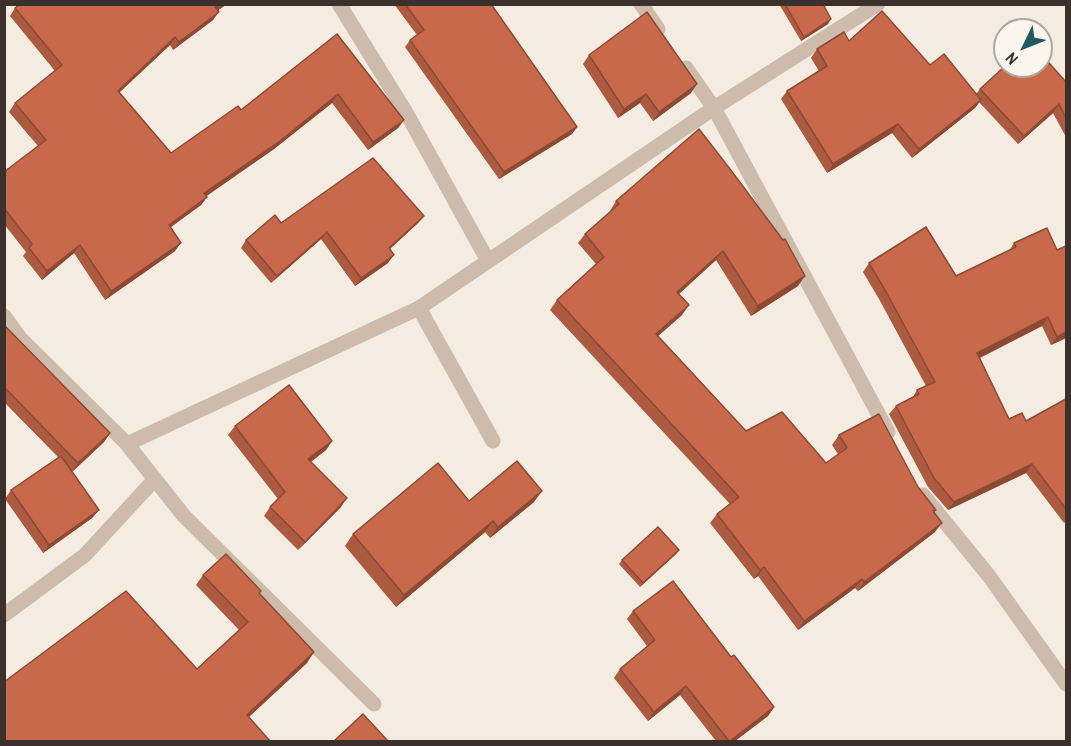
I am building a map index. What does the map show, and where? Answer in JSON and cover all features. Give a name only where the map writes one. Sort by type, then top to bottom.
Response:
[{"type":"street","points":[[339,4],[408,116],[488,261]]},
{"type":"street","points":[[641,4],[668,42]]},
{"type":"street","points":[[127,444],[419,308],[714,108],[878,4]]},
{"type":"street","points":[[681,61],[714,108],[893,443]]},
{"type":"street","points":[[419,308],[493,441]]},
{"type":"street","points":[[4,316],[20,338],[127,444],[184,516],[374,704]]},
{"type":"street","points":[[4,615],[85,555],[155,479]]},
{"type":"street","points":[[915,482],[920,492],[989,576],[1066,684]]},
{"type":"building","points":[[20,4],[220,4],[215,7],[219,12],[179,42],[175,37],[118,91],[171,153],[238,106],[241,110],[337,34],[404,120],[373,142],[338,94],[280,141],[204,193],[207,197],[169,225],[181,243],[111,291],[80,245],[47,271],[29,248],[32,244],[4,208],[4,172],[46,140],[15,103],[62,65],[15,8]]},
{"type":"building","points":[[405,4],[491,4],[577,127],[504,172],[410,40],[424,30]]},
{"type":"building","points":[[785,4],[823,4],[831,19],[804,37]]},
{"type":"building","points":[[882,11],[930,65],[944,54],[981,100],[919,149],[898,124],[833,164],[787,91],[827,66],[817,49],[844,32],[849,41]]},
{"type":"building","points":[[647,12],[697,84],[659,112],[646,94],[624,109],[589,55]]},
{"type":"building","points":[[1053,67],[1066,82],[1066,118],[1059,104],[1024,136],[980,89],[993,77],[1053,78]]},
{"type":"building","points":[[699,129],[783,240],[785,239],[805,276],[758,306],[723,251],[677,292],[689,305],[656,334],[746,431],[782,412],[826,463],[847,448],[839,435],[879,414],[918,487],[936,510],[933,511],[942,523],[864,582],[862,579],[804,621],[764,567],[760,570],[717,514],[739,497],[557,300],[604,257],[585,234],[619,204],[616,201]]},
{"type":"building","points":[[373,158],[424,216],[389,248],[394,255],[361,278],[327,232],[277,276],[246,240],[275,215],[281,223]]},
{"type":"building","points":[[926,227],[956,276],[1016,247],[1014,243],[1047,228],[1057,250],[1066,246],[1066,332],[1057,337],[1048,317],[977,353],[1009,419],[1022,413],[1026,421],[1066,399],[1066,509],[1032,464],[954,502],[934,478],[896,406],[919,394],[917,390],[935,382],[869,263]]},
{"type":"building","points":[[4,325],[110,433],[78,463],[6,389],[4,390]]},
{"type":"building","points":[[289,385],[332,441],[308,459],[347,498],[305,542],[270,507],[285,492],[235,426]]},
{"type":"building","points":[[61,456],[99,510],[49,545],[11,490]]},
{"type":"building","points":[[517,461],[542,491],[498,527],[493,521],[404,595],[353,534],[438,463],[469,501]]},
{"type":"building","points":[[658,527],[679,550],[643,583],[622,560]]},
{"type":"building","points":[[226,554],[314,652],[247,715],[270,741],[4,741],[4,682],[126,591],[197,669],[248,622],[203,575]]},
{"type":"building","points":[[673,581],[731,657],[734,655],[774,707],[730,741],[686,686],[654,712],[620,669],[655,640],[633,611]]},
{"type":"building","points":[[363,714],[388,741],[334,741]]}]
